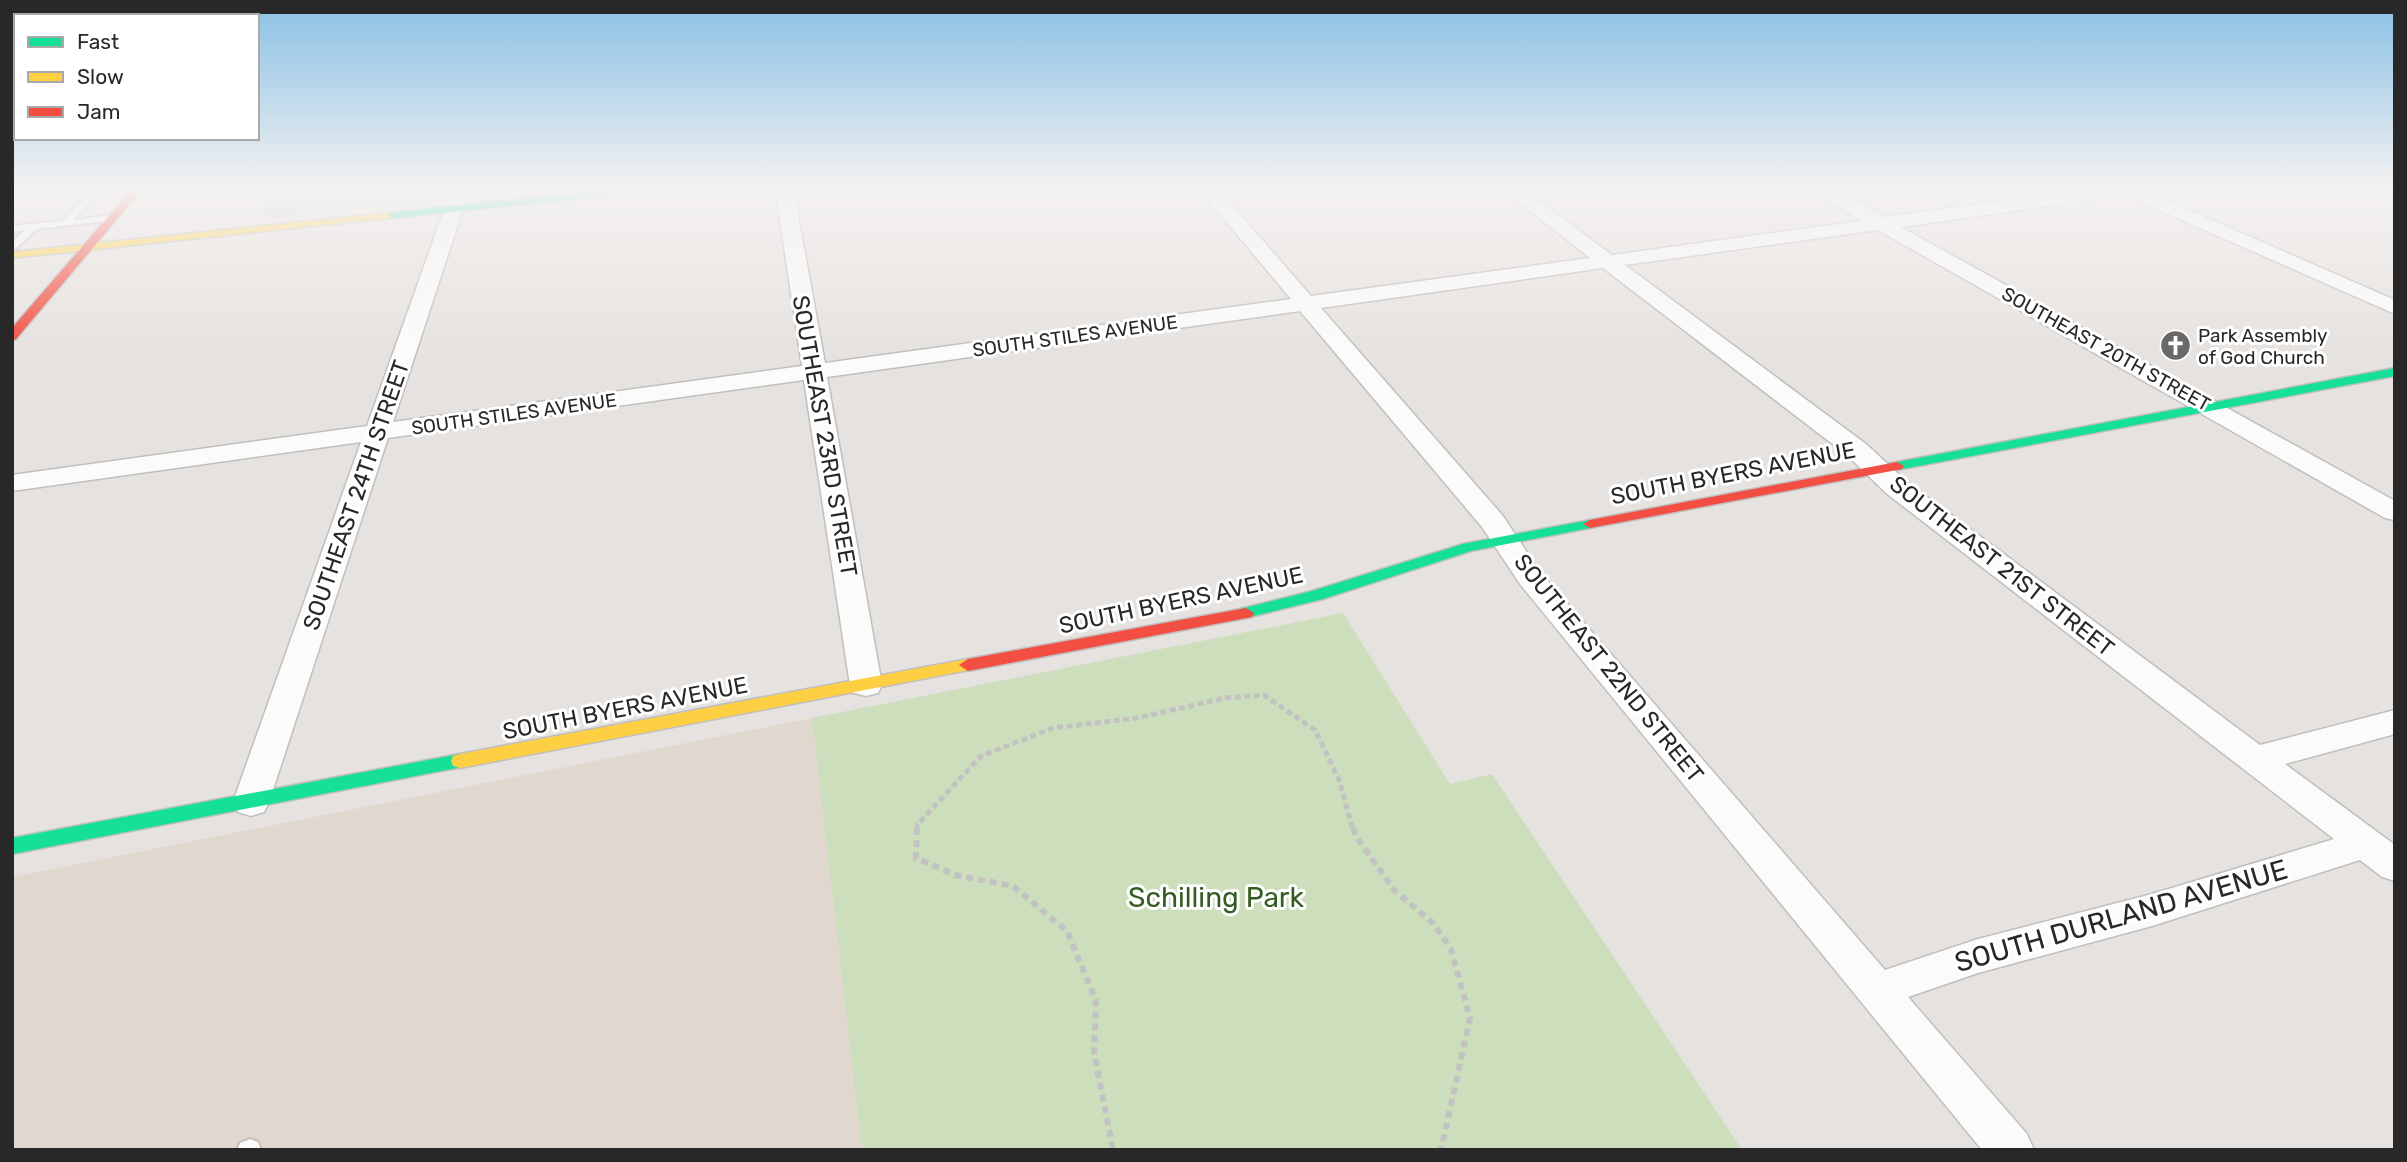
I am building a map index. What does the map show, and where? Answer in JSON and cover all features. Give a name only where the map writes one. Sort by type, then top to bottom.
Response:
[{"type":"street","points":[[12,335],[19,321],[92,242]]},
{"type":"street","points":[[12,255],[124,242]]},
{"type":"street","name":"SOUTHEAST 24TH STREET","points":[[251,802],[443,242]]},
{"type":"street","name":"SOUTHEAST 23RD STREET","points":[[792,242],[866,685]]},
{"type":"street","name":"SOUTHEAST 22ND STREET","points":[[1253,242],[1504,540],[1530,578],[2011,1150]]},
{"type":"street","name":"SOUTHEAST 21ST STREET","points":[[1582,242],[1846,442],[1896,487],[2381,855]]},
{"type":"street","name":"SOUTH STILES AVENUE","points":[[12,482],[1754,242]]},
{"type":"street","name":"SOUTHEAST 20TH STREET","points":[[1914,242],[2395,512]]},
{"type":"street","points":[[2249,242],[2395,308]]},
{"type":"street","name":"SOUTH BYERS AVENUE","points":[[12,846],[1266,609],[1319,595],[1430,556],[1504,540],[2395,372]]},
{"type":"street","points":[[2255,760],[2395,722]]},
{"type":"street","name":"SOUTH DURLAND AVENUE","points":[[1877,990],[1978,956],[2152,910],[2381,855]]},
{"type":"path","points":[[1113,1150],[1094,1052],[1096,1001],[1067,931],[1013,886],[955,874],[916,858],[917,825],[981,756],[1053,728],[1137,718],[1225,698],[1264,695],[1315,730],[1339,780],[1355,835],[1395,891],[1433,923],[1451,949],[1470,1018],[1441,1150]]},
{"type":"shaded area","points":[[812,718],[862,1150],[12,1150],[12,877]]},
{"type":"green space","name":"Schilling Park","points":[[1343,613],[1450,784],[1492,774],[1742,1150],[862,1150],[812,718]]},
{"type":"traffic: fast","points":[[1897,466],[2395,372]]},
{"type":"traffic: fast","points":[[1246,613],[1317,595],[1468,547],[1590,524]]},
{"type":"traffic: fast","points":[[12,846],[460,761]]},
{"type":"traffic: slow","points":[[12,255],[134,242]]},
{"type":"traffic: slow","points":[[460,761],[968,665]]},
{"type":"traffic: jam","points":[[12,336],[92,242]]},
{"type":"traffic: jam","points":[[1590,524],[1897,466]]},
{"type":"traffic: jam","points":[[968,665],[1246,613]]},
{"type":"place","name":"Park Assembly of God Church","points":[[2175,346]]}]
